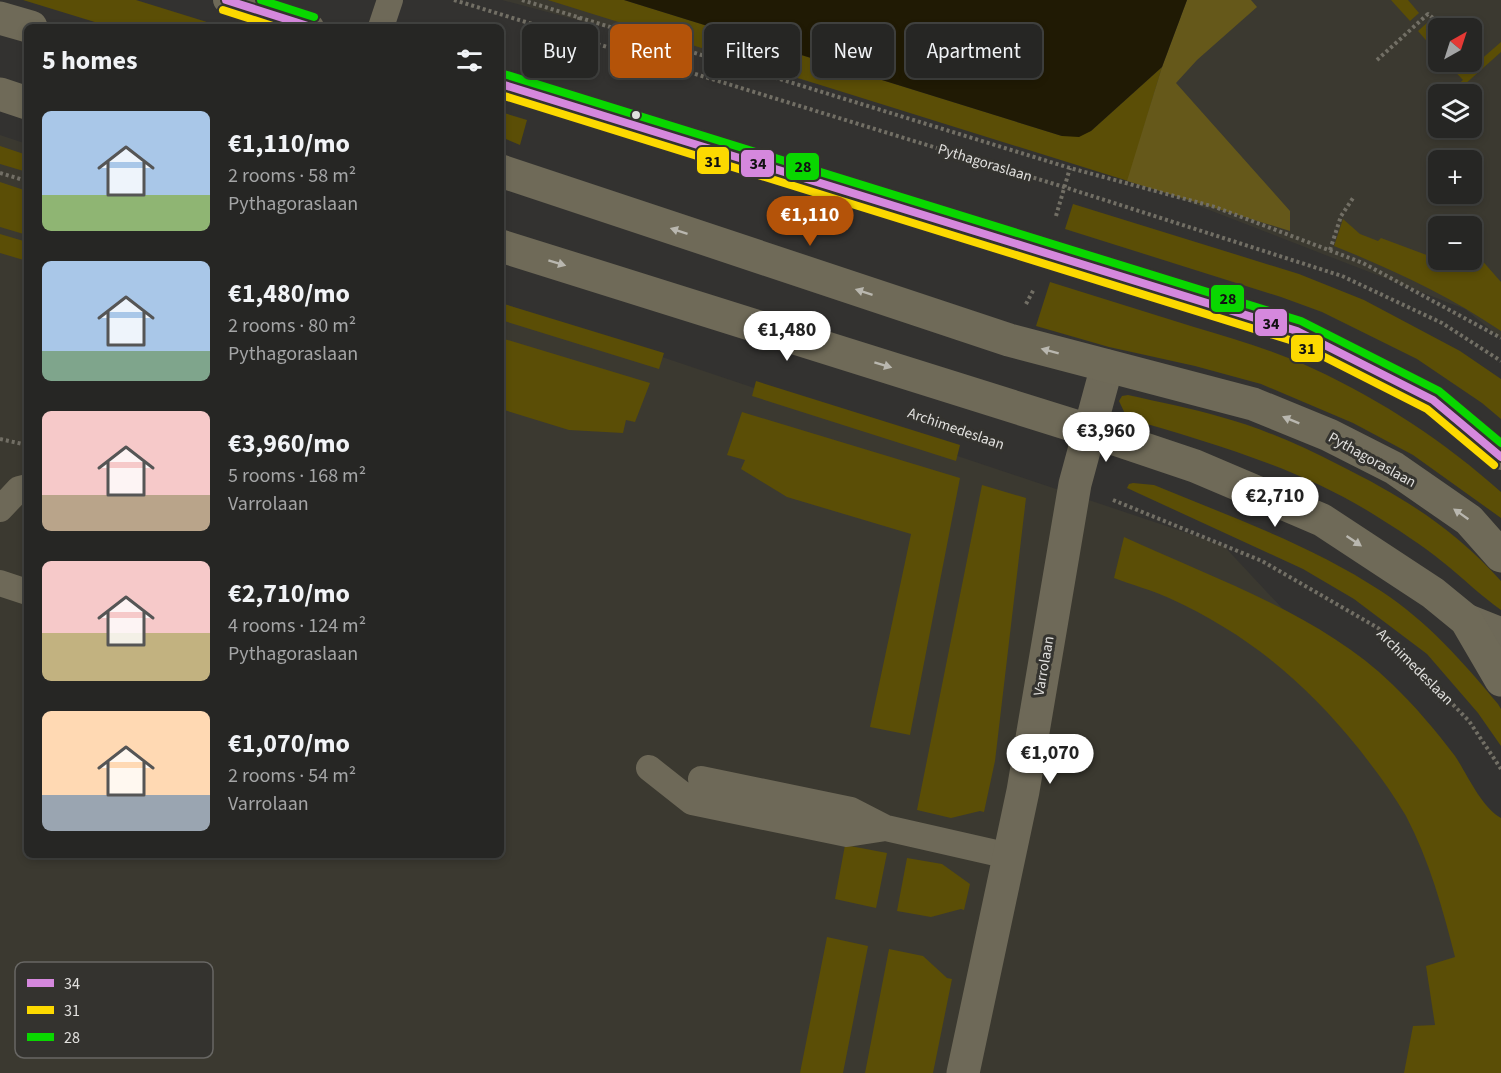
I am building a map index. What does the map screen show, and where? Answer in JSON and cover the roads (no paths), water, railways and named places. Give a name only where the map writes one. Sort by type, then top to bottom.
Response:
[{"type":"main road","points":[[0,18],[24,25]]},
{"type":"main road","points":[[0,94],[24,102]]},
{"type":"main road","name":"Pythagoraslaan","points":[[504,172],[998,337],[1253,404],[1329,435],[1394,468],[1469,520],[1501,556]]},
{"type":"main road","points":[[504,247],[1088,430],[1195,466],[1322,520],[1433,593],[1466,620],[1501,680]]},
{"type":"street","name":"Varrolaan","points":[[963,1073],[1025,779],[1075,484],[1107,366]]},
{"type":"street","points":[[1466,620],[1501,634]]},
{"type":"lane","points":[[226,0],[302,24]]},
{"type":"lane","points":[[382,24],[390,0]]},
{"type":"lane","points":[[504,85],[1297,331],[1433,400],[1501,457]]},
{"type":"lane","points":[[0,509],[19,489],[24,488]]},
{"type":"lane","points":[[0,583],[24,591]]},
{"type":"lane","points":[[649,768],[692,802],[847,834],[886,828]]},
{"type":"lane","points":[[701,779],[851,810],[886,828],[1009,856]]}]
